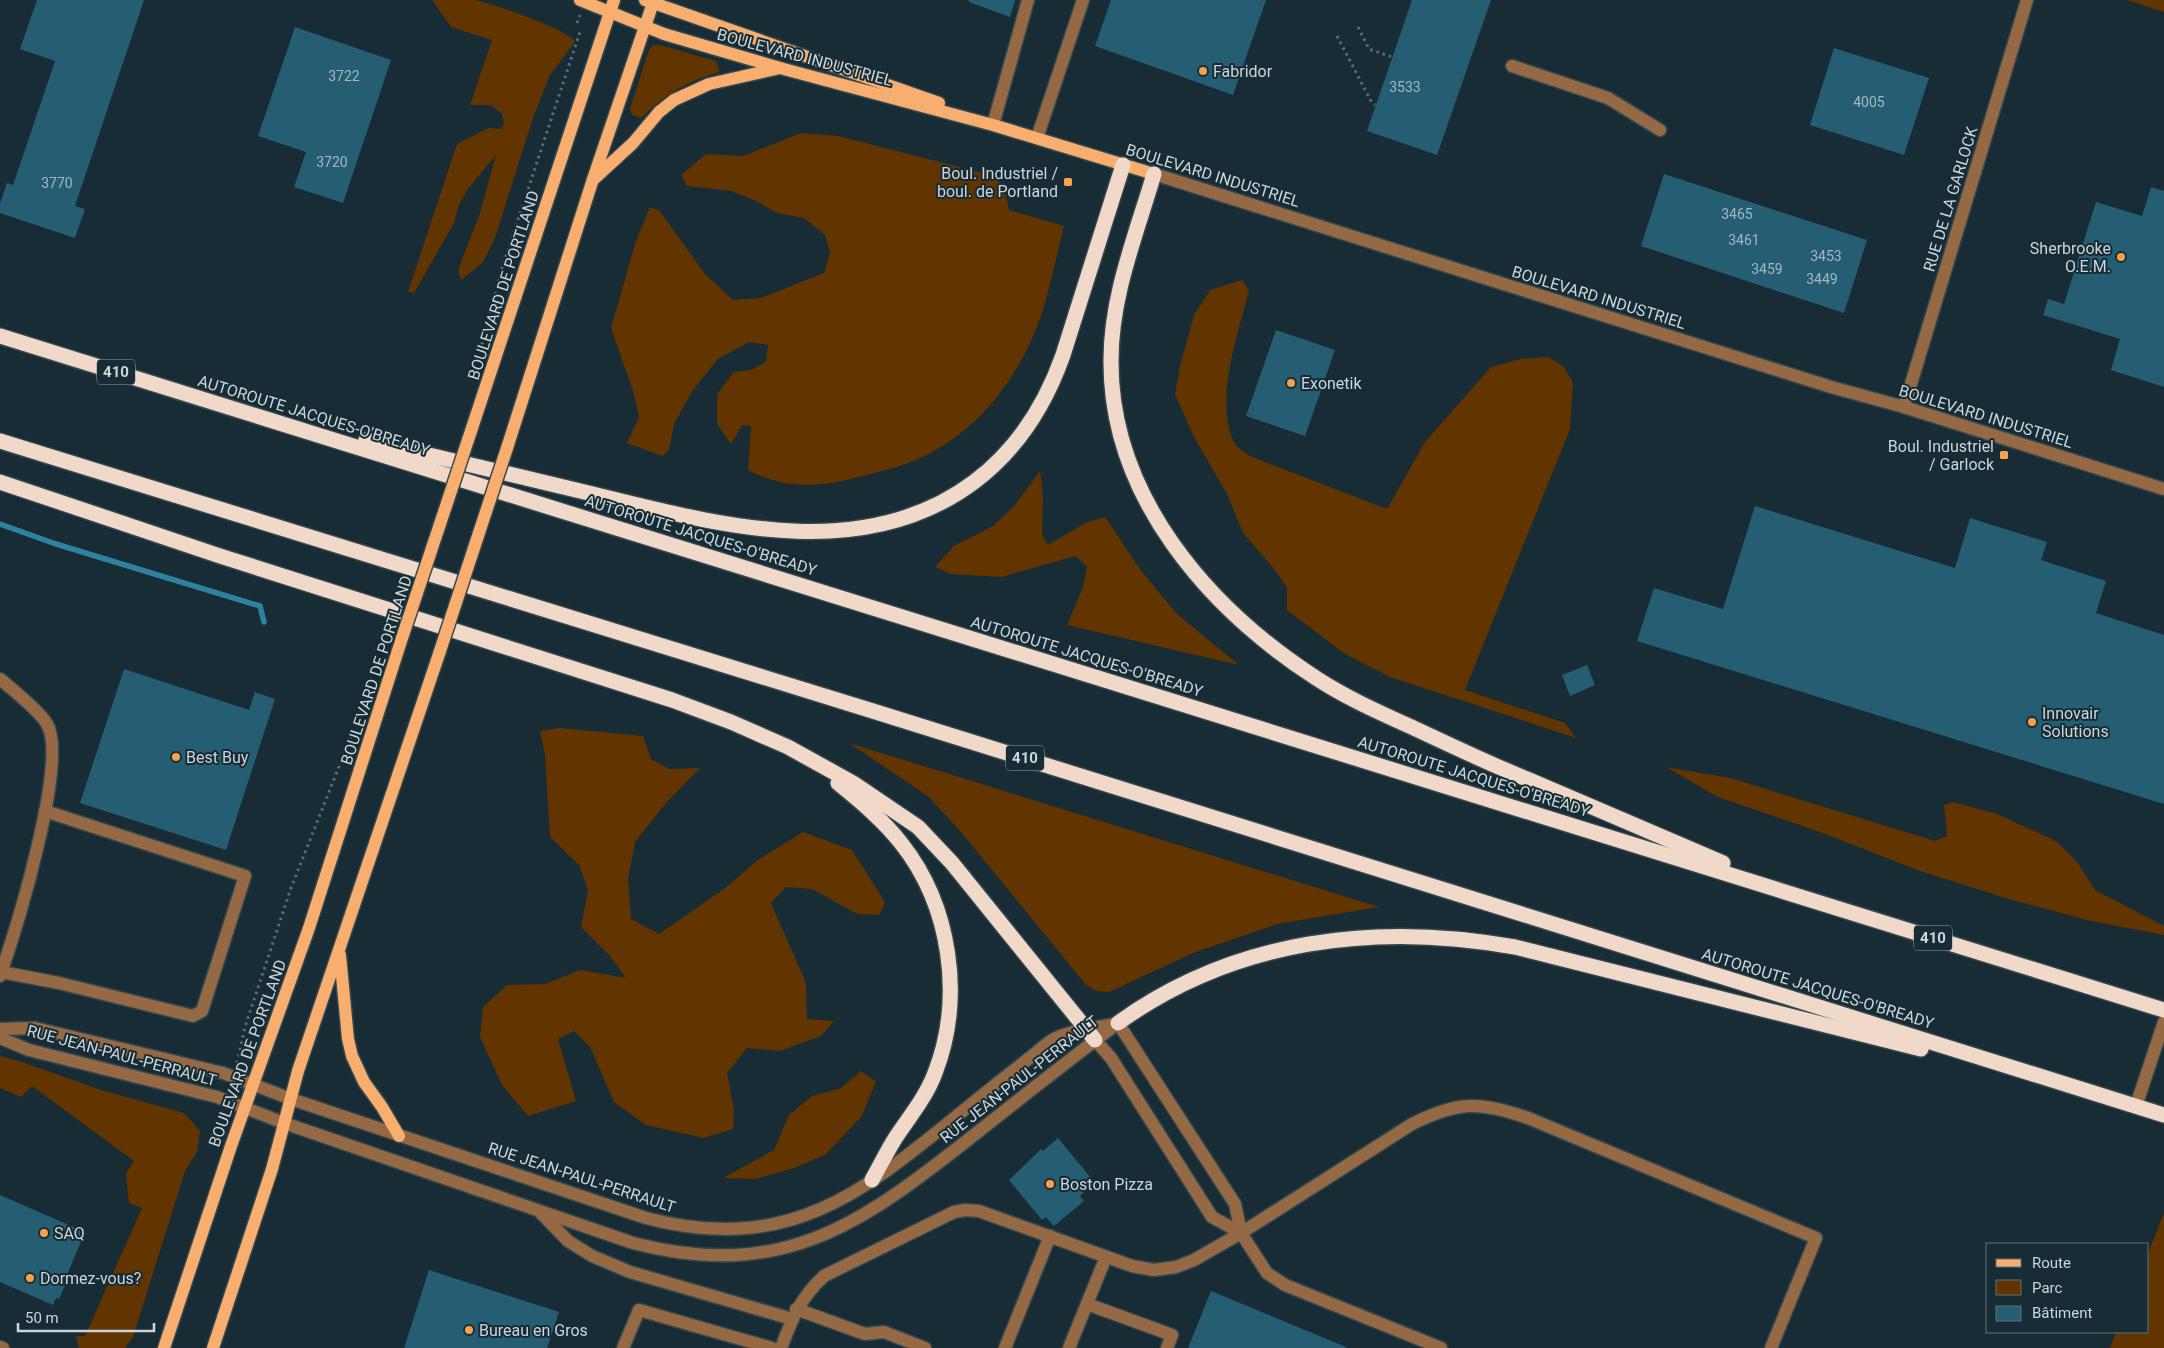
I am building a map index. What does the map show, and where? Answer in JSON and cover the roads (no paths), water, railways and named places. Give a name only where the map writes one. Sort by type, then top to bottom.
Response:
[{"type":"highway","points":[[232,408],[696,518],[746,526],[817,532],[863,529],[891,523],[926,510],[963,491],[1004,456],[1034,418],[1049,393],[1063,355],[1123,165]]},
{"type":"highway","points":[[1154,174],[1125,270],[1115,312],[1111,362],[1114,398],[1124,449],[1142,493],[1170,542],[1201,579],[1227,607],[1259,636],[1303,669],[1346,696],[1482,760],[1798,895]]},
{"type":"highway","name":"AUTOROUTE JACQUES-O'BREADY","points":[[0,336],[2164,1010]]},
{"type":"highway","name":"AUTOROUTE JACQUES-O'BREADY","points":[[0,441],[895,718],[2164,1115]]},
{"type":"highway","points":[[0,482],[193,547],[672,700],[724,719],[788,747],[871,794],[923,831],[1017,942],[1090,1035]]},
{"type":"highway","points":[[788,747],[853,795],[901,843],[929,889],[939,916],[946,944],[950,974],[949,1007],[944,1042],[935,1072],[923,1099],[895,1138],[872,1180]]},
{"type":"highway","points":[[1118,1023],[1140,1007],[1186,982],[1253,957],[1287,948],[1344,939],[1402,935],[1438,936],[1521,949],[1798,1019],[2049,1079]]},
{"type":"main road","name":"BOULEVARD INDUSTRIEL","points":[[580,0],[612,6],[645,26],[664,34],[780,68],[993,124]]},
{"type":"main road","name":"BOULEVARD INDUSTRIEL","points":[[651,1],[789,49],[993,124],[1154,174]]},
{"type":"main road","points":[[213,1348],[272,1168],[291,1099],[508,445],[593,180],[645,26],[651,1]]},
{"type":"main road","name":"BOULEVARD DE PORTLAND","points":[[164,1348],[230,1146],[309,928],[402,638],[612,6]]},
{"type":"main road","points":[[593,180],[633,142],[659,112],[674,100],[709,84],[780,68]]},
{"type":"main road","points":[[339,952],[347,1031],[352,1056],[364,1082],[382,1107],[399,1136]]},
{"type":"street","points":[[993,124],[1028,0]]},
{"type":"street","points":[[1031,136],[1083,0]]},
{"type":"street","name":"RUE DE LA GARLOCK","points":[[1904,407],[2027,0]]},
{"type":"street","points":[[1512,66],[1608,98],[1660,130]]},
{"type":"street","name":"BOULEVARD INDUSTRIEL","points":[[1154,174],[1831,387],[1904,407],[2164,489]]},
{"type":"street","points":[[0,679],[47,723],[53,742],[40,838],[6,944],[1,974],[59,983],[193,1016],[202,1011],[245,876],[45,811]]},
{"type":"street","points":[[2136,1106],[2164,1022]]},
{"type":"street","points":[[1118,1023],[1235,1204],[1241,1233],[1267,1273],[1285,1285],[1442,1348]]},
{"type":"street","name":"RUE JEAN-PAUL-PERRAULT","points":[[0,1038],[30,1050],[217,1097],[284,1123],[633,1243],[684,1254],[732,1256],[789,1247],[846,1225],[898,1193],[1090,1035],[1118,1023]]},
{"type":"street","name":"RUE JEAN-PAUL-PERRAULT","points":[[0,1029],[35,1028],[223,1073],[291,1099],[399,1136],[638,1215],[698,1228],[747,1229],[790,1221],[824,1209],[872,1180],[1056,1037],[1090,1035]]},
{"type":"street","points":[[1090,1035],[1111,1058],[1212,1217],[1241,1233]]},
{"type":"street","points":[[781,1348],[794,1314],[809,1289],[824,1276],[954,1212],[965,1210],[978,1211],[1132,1266],[1154,1270],[1176,1267],[1194,1260],[1241,1233],[1412,1124],[1432,1114],[1478,1105],[1497,1107],[1534,1120],[1816,1238],[1771,1348]]},
{"type":"street","points":[[540,1212],[568,1241],[592,1256],[630,1272],[865,1334],[884,1332],[925,1348]]},
{"type":"street","points":[[1006,1348],[1050,1236]]},
{"type":"street","points":[[1069,1348],[1106,1257]]},
{"type":"street","points":[[1087,1304],[1172,1335],[1166,1348]]},
{"type":"street","points":[[623,1348],[639,1310],[772,1348]]},
{"type":"street","points":[[0,1347],[4,1348]]},
{"type":"waterway","points":[[0,524],[56,544],[260,606],[264,622]]},
{"type":"place","name":"Fabridor","points":[[1203,71]]},
{"type":"place","name":"Boul. Industriel / boul. de Portland","points":[[1068,182]]},
{"type":"place","name":"Sherbrooke O.E.M.","points":[[2121,257]]},
{"type":"place","name":"Exonetik","points":[[1291,383]]},
{"type":"place","name":"Boul. Industriel / Garlock","points":[[2004,455]]},
{"type":"place","name":"Innovair Solutions","points":[[2032,722]]},
{"type":"place","name":"Best Buy","points":[[176,757]]},
{"type":"place","name":"Boston Pizza","points":[[1050,1184]]},
{"type":"place","name":"SAQ","points":[[44,1233]]},
{"type":"place","name":"Dormez-vous?","points":[[30,1278]]},
{"type":"place","name":"Bureau en Gros","points":[[469,1330]]}]
